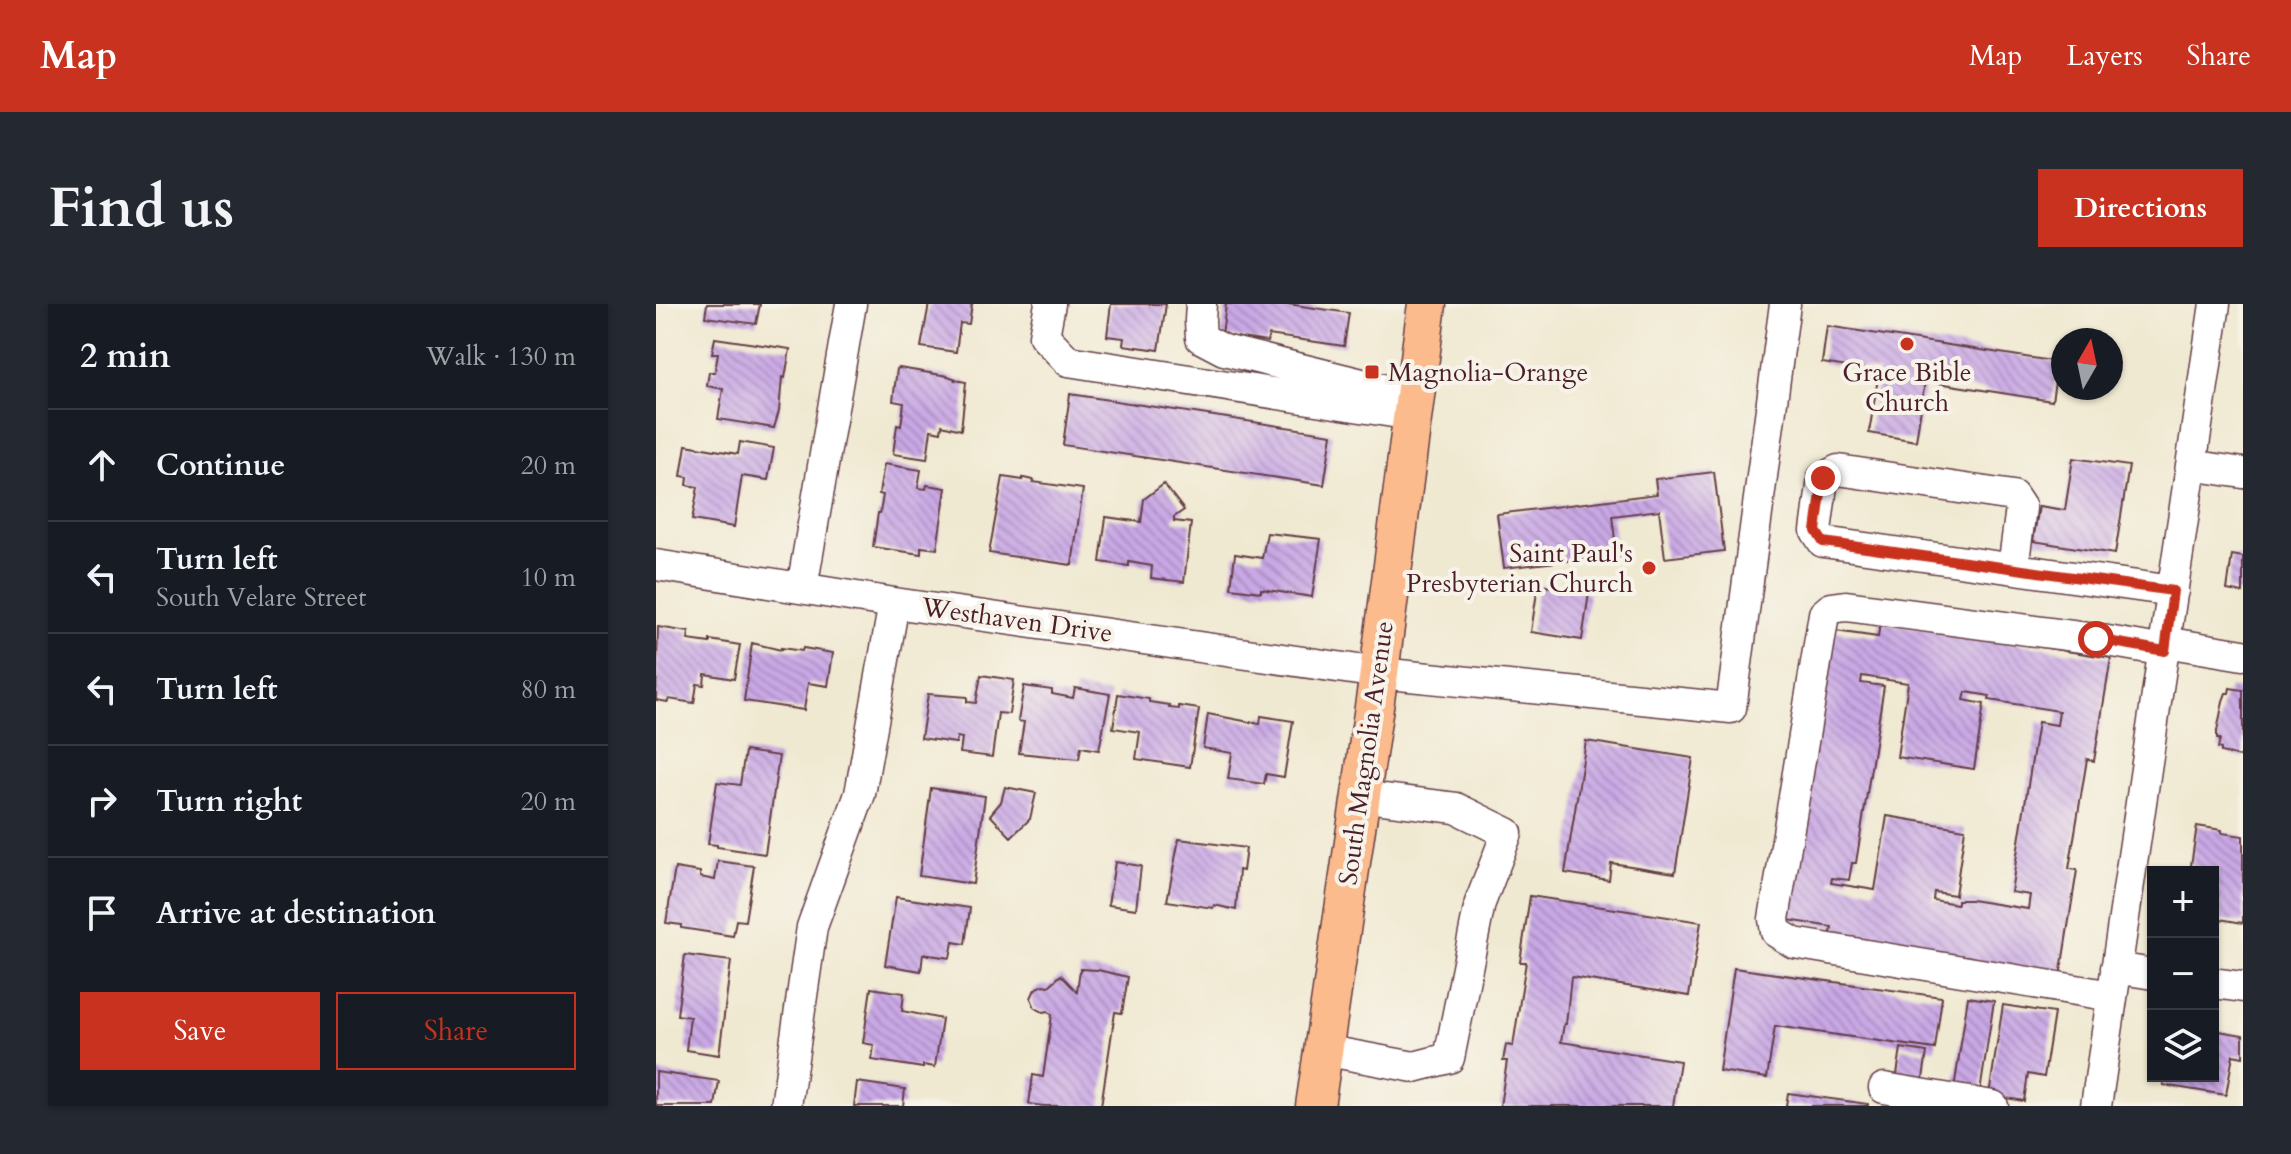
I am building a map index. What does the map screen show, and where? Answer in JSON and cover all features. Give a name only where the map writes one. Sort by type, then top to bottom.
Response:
[{"type":"main road","name":"South Magnolia Avenue","points":[[1315,1106],[1379,673],[1427,304]]},
{"type":"street","points":[[802,588],[851,304]]},
{"type":"street","points":[[1050,304],[1044,336],[1068,361],[1413,406]]},
{"type":"street","points":[[1201,304],[1201,338],[1224,350],[1413,406]]},
{"type":"street","name":"Westhaven Drive","points":[[656,565],[894,603],[1379,673],[1731,708],[1785,304]]},
{"type":"street","points":[[2096,1106],[2215,304]]},
{"type":"street","points":[[2191,465],[2243,473]]},
{"type":"street","points":[[2013,568],[2021,508],[2013,496],[1838,470],[1823,478],[1816,531],[1823,542],[2173,591]]},
{"type":"street","points":[[786,1106],[812,927],[860,794],[894,603]]},
{"type":"street","points":[[2147,975],[2114,982],[1794,943],[1776,932],[1774,919],[1824,614],[1831,608],[1846,606],[2243,655]]},
{"type":"street","points":[[1323,1050],[1414,1067],[1449,1058],[1480,903],[1507,833],[1456,808],[1359,796]]},
{"type":"street","points":[[2219,984],[2243,987]]},
{"type":"street","points":[[1884,1088],[1993,1106]]},
{"type":"building","points":[[707,304],[760,304],[756,324],[705,317]]},
{"type":"building","points":[[929,304],[972,304],[969,324],[960,323],[956,352],[921,347]]},
{"type":"building","points":[[1111,304],[1166,304],[1159,350],[1123,345],[1124,338],[1107,336]]},
{"type":"building","points":[[1226,304],[1288,304],[1349,313],[1344,346],[1269,335],[1267,342],[1222,335]]},
{"type":"building","points":[[1827,326],[2051,361],[2052,401],[1925,381],[1916,441],[1869,433],[1879,372],[1822,363]]},
{"type":"building","points":[[715,338],[790,349],[774,428],[718,419],[723,389],[707,386],[709,372],[715,372],[718,353],[712,353]]},
{"type":"building","points":[[899,368],[966,382],[961,430],[942,425],[941,432],[931,430],[927,459],[893,454],[904,403],[893,401]]},
{"type":"building","points":[[1070,394],[1332,434],[1324,485],[1063,445]]},
{"type":"building","points":[[740,442],[774,448],[768,480],[742,476],[734,527],[692,520],[698,487],[687,485],[688,477],[681,476],[686,445],[738,454]]},
{"type":"building","points":[[2073,458],[2129,466],[2115,554],[2033,541],[2039,506],[2065,510]]},
{"type":"building","points":[[884,464],[921,470],[918,488],[926,489],[927,485],[946,488],[937,549],[921,547],[921,554],[873,547],[883,495],[879,494]]},
{"type":"building","points":[[1714,472],[1724,551],[1665,558],[1659,510],[1612,516],[1617,555],[1504,568],[1497,514],[1657,494],[1655,479]]},
{"type":"building","points":[[1003,477],[1083,489],[1072,565],[989,553]]},
{"type":"building","points":[[1164,484],[1184,510],[1174,517],[1174,521],[1191,523],[1184,582],[1151,578],[1152,566],[1100,562],[1106,517],[1141,522],[1144,499]]},
{"type":"building","points":[[1267,533],[1321,539],[1312,597],[1231,588],[1235,554],[1262,558]]},
{"type":"building","points":[[2232,555],[2243,557],[2243,593],[2227,590]]},
{"type":"building","points":[[1538,585],[1589,593],[1582,640],[1531,632]]},
{"type":"building","points":[[1880,622],[2111,658],[2094,761],[2087,759],[2069,869],[2077,870],[2060,977],[1829,942],[1832,927],[1782,919],[1828,630],[1878,637]],"holes":[[[1862,676],[1908,683],[1897,757],[1974,769],[1984,704],[1964,700],[1966,692],[1990,696],[1989,700],[2059,711],[2057,725],[2038,722],[2011,892],[2030,895],[2028,909],[1971,900],[1957,900],[1957,904],[1933,900],[1934,892],[1955,895],[1965,829],[1887,816],[1875,890],[1831,883],[1832,878],[1849,880],[1852,863],[1856,863],[1884,686],[1861,683]]]},
{"type":"building","points":[[658,627],[689,632],[688,640],[740,645],[734,679],[705,674],[704,685],[697,684],[694,703],[656,700]]},
{"type":"building","points":[[752,643],[781,650],[802,651],[803,648],[833,653],[828,686],[808,683],[804,710],[744,701]]},
{"type":"building","points":[[981,675],[1014,680],[1009,714],[998,713],[992,757],[960,753],[962,738],[957,737],[956,743],[921,738],[928,694],[967,697],[967,702],[976,703]]},
{"type":"building","points":[[1024,686],[1052,690],[1052,694],[1073,698],[1075,688],[1110,694],[1099,750],[1081,747],[1079,759],[1019,753],[1024,722],[1018,721]]},
{"type":"building","points":[[2230,688],[2243,690],[2243,758],[2221,752],[2218,748],[2220,739],[2217,739],[2217,731],[2223,701]]},
{"type":"building","points":[[1118,694],[1149,699],[1149,702],[1170,705],[1169,708],[1199,709],[1190,767],[1136,759],[1140,732],[1113,728]]},
{"type":"building","points":[[1208,714],[1260,724],[1261,716],[1293,721],[1284,777],[1266,774],[1264,784],[1228,779],[1232,753],[1203,748]]},
{"type":"building","points":[[1586,741],[1693,758],[1675,873],[1611,863],[1609,880],[1565,873]]},
{"type":"building","points":[[745,751],[779,756],[765,854],[708,844],[717,782],[740,785]]},
{"type":"building","points":[[1005,787],[1036,793],[1030,819],[1011,837],[990,815],[1001,802]]},
{"type":"building","points":[[931,788],[985,796],[973,884],[919,876]]},
{"type":"building","points":[[2197,826],[2243,836],[2243,923],[2219,919],[2219,866],[2191,866]]},
{"type":"building","points":[[1179,839],[1246,848],[1243,871],[1239,870],[1236,910],[1167,901]]},
{"type":"building","points":[[718,861],[754,866],[745,921],[736,920],[733,936],[666,923],[675,868],[700,872],[700,877],[715,880]]},
{"type":"building","points":[[1115,862],[1141,866],[1136,909],[1108,905]]},
{"type":"building","points":[[1530,896],[1701,922],[1689,996],[1571,977],[1561,1042],[1680,1061],[1673,1106],[1500,1106],[1507,1061],[1503,1061],[1506,1045],[1513,1046],[1526,962],[1520,962]]},
{"type":"building","points":[[896,897],[970,908],[965,944],[953,942],[950,958],[923,954],[921,971],[885,965]]},
{"type":"building","points":[[685,955],[731,961],[719,1055],[686,1050],[690,1017],[677,1015]]},
{"type":"building","points":[[1734,968],[1942,997],[1935,1049],[1775,1026],[1767,1078],[1719,1071]]},
{"type":"building","points":[[1080,969],[1128,977],[1122,1013],[1115,1012],[1101,1106],[1029,1104],[1033,1075],[1043,1077],[1052,1015],[1035,1008],[1031,998],[1035,989],[1049,986],[1061,975],[1077,992]]},
{"type":"building","points":[[871,988],[904,993],[902,1011],[942,1019],[935,1067],[872,1060],[874,1045],[863,1043]]},
{"type":"building","points":[[1968,997],[1994,1001],[1980,1092],[1954,1089]]},
{"type":"building","points":[[2003,1005],[2054,1013],[2044,1077],[2028,1074],[2024,1101],[1989,1095]]},
{"type":"building","points":[[2219,1031],[2243,1035],[2243,1057],[2233,1055],[2226,1095],[2163,1085],[2164,1082],[2219,1082]]},
{"type":"building","points":[[1901,1048],[1927,1052],[1922,1085],[1896,1081]]},
{"type":"building","points":[[656,1072],[719,1081],[715,1106],[656,1106]]},
{"type":"building","points":[[857,1082],[905,1089],[903,1106],[854,1106]]},
{"type":"building","points":[[1788,1093],[1868,1104],[1868,1106],[1786,1106]]},
{"type":"place","name":"Grace Bible Church","points":[[1907,344]]},
{"type":"place","name":"Magnolia-Orange","points":[[1372,372]]},
{"type":"place","name":"Saint Paul's Presbyterian Church","points":[[1649,568]]},
{"type":"route","points":[[1823,478],[1816,531],[1823,542],[2173,591],[2165,651],[2096,639]]}]
